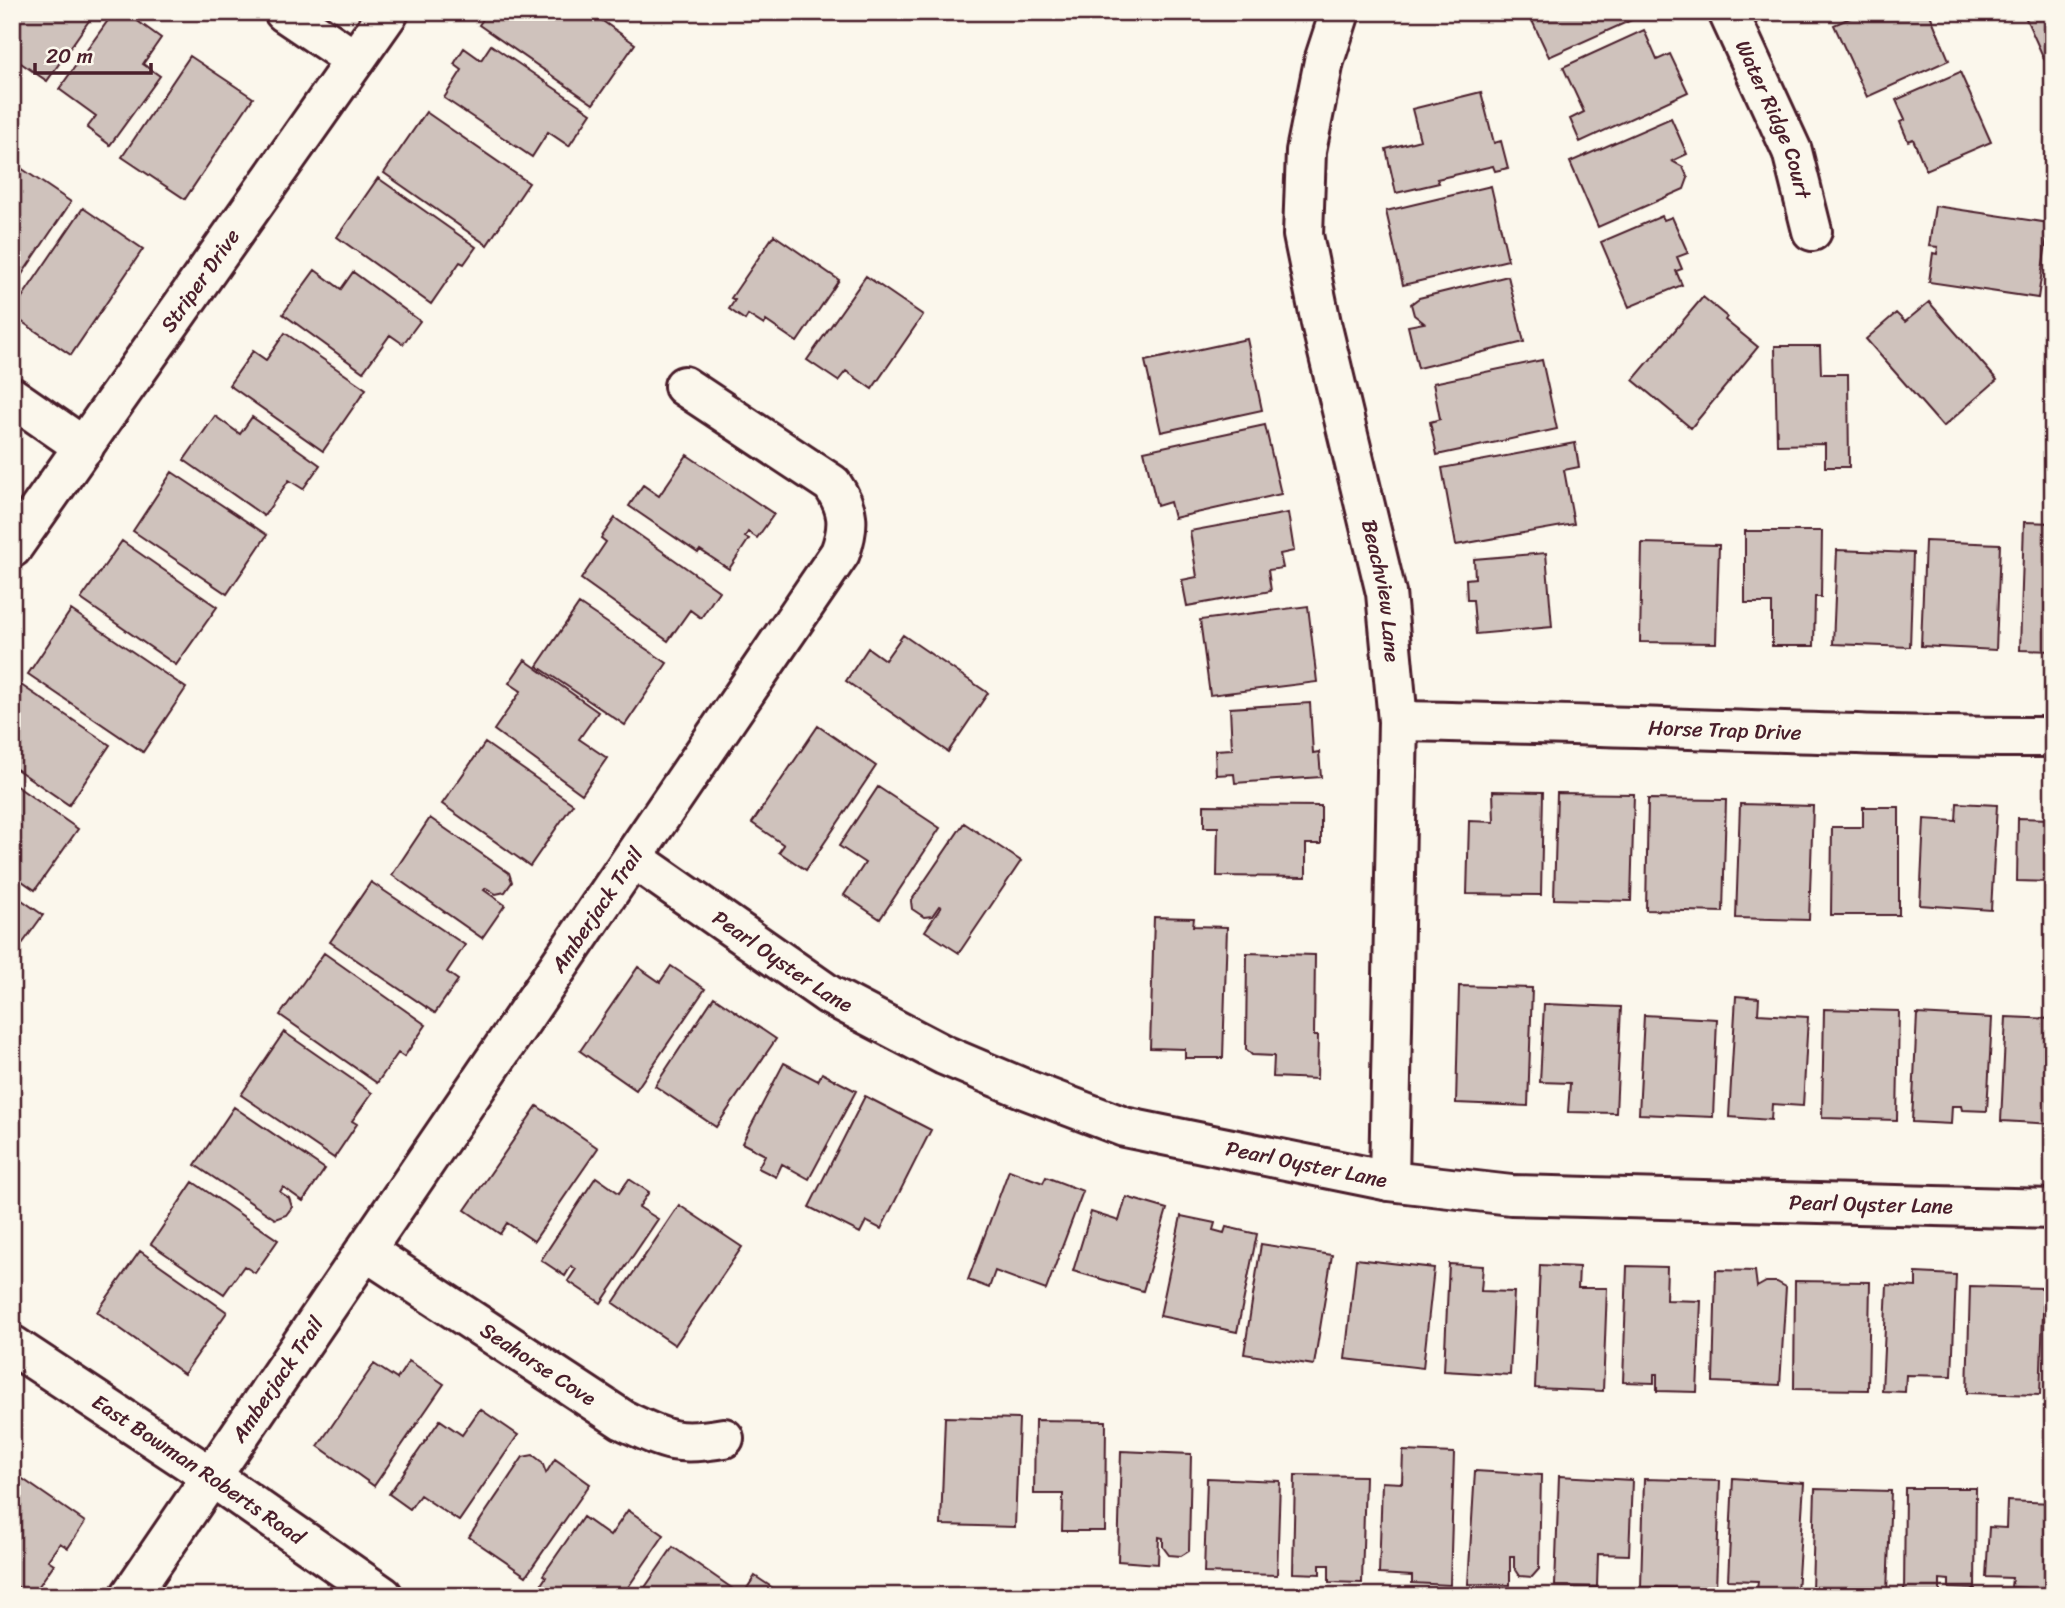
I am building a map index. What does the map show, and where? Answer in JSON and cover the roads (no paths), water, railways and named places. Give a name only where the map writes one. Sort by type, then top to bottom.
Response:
[{"type":"street","points":[[284,12],[355,60]]},
{"type":"street","name":"Striper Drive","points":[[12,548],[389,12]]},
{"type":"street","name":"Beachview Lane","points":[[1340,12],[1324,61],[1306,151],[1303,235],[1321,323],[1386,593],[1398,721],[1389,1181]]},
{"type":"street","name":"Water Ridge Court","points":[[1728,12],[1792,151],[1812,231]]},
{"type":"street","name":"Amberjack Trail","points":[[130,1596],[840,553],[846,536],[844,502],[832,484],[684,386]]},
{"type":"street","points":[[12,397],[84,447]]},
{"type":"street","name":"Horse Trap Drive","points":[[1398,721],[2053,737]]},
{"type":"street","name":"Pearl Oyster Lane","points":[[633,858],[829,995],[956,1060],[1124,1126],[1389,1181],[1511,1195],[2053,1209]]},
{"type":"street","name":"Seahorse Cove","points":[[366,1251],[623,1420],[664,1440],[688,1444],[724,1438]]},
{"type":"street","name":"East Bowman Roberts Road","points":[[12,1345],[212,1477],[383,1596]]}]
